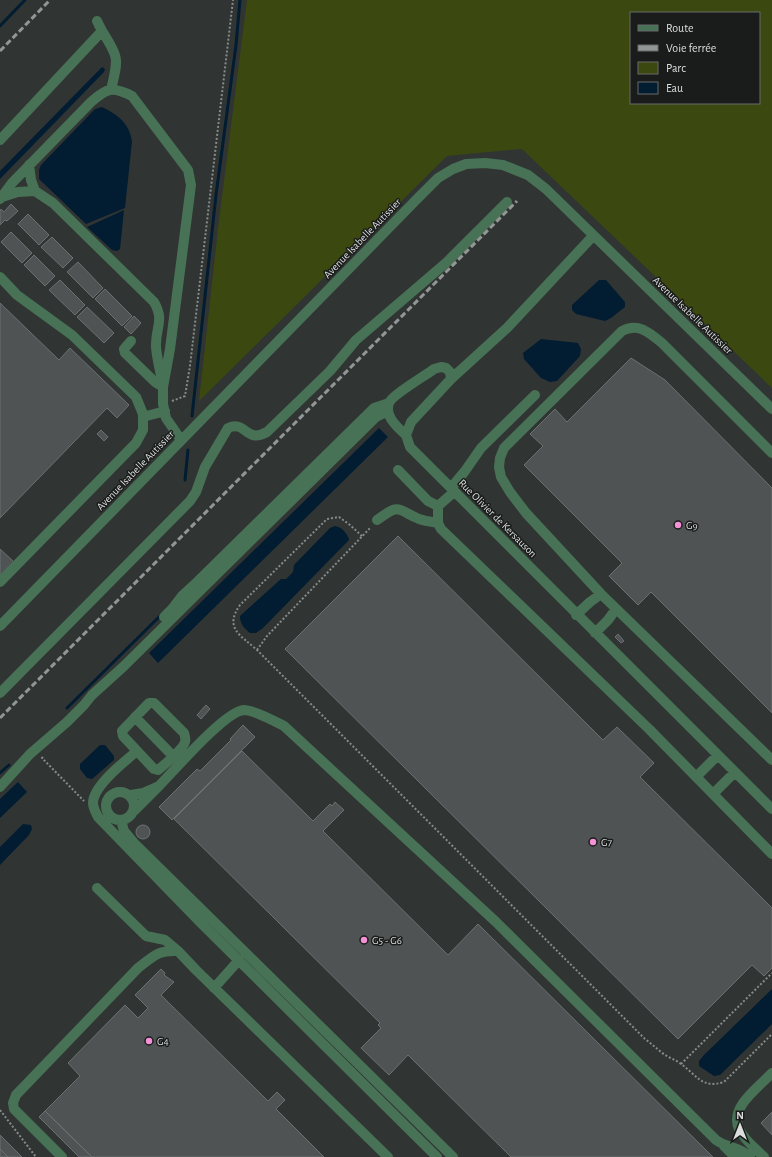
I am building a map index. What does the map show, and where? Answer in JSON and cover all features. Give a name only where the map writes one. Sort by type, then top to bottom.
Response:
[{"type":"street","points":[[97,22],[116,56],[117,65],[111,90]]},
{"type":"street","points":[[0,140],[102,31]]},
{"type":"street","points":[[1,198],[12,183],[29,165],[91,102],[104,91],[119,89],[132,96],[188,170],[191,185],[170,349],[163,387]]},
{"type":"street","name":"Avenue Isabelle Autissier","points":[[0,626],[438,178],[453,169],[466,164],[485,163],[503,165],[528,175],[546,189],[772,409]]},
{"type":"street","points":[[29,165],[31,180],[35,191],[53,204],[154,302],[159,311],[159,326],[156,345],[163,387],[166,418],[182,440]]},
{"type":"street","points":[[1,198],[18,192],[35,191]]},
{"type":"street","points":[[0,694],[190,501],[196,492],[205,467],[228,428],[240,426],[254,436],[260,436],[267,432],[330,371],[356,340],[448,262],[508,202]]},
{"type":"street","points":[[451,379],[450,372],[446,368],[441,367],[434,369],[395,396],[389,407],[390,417],[398,428],[406,435],[411,422],[451,379],[507,328],[593,236]]},
{"type":"street","points":[[0,278],[17,294],[72,335],[136,397],[143,417],[143,430],[136,443],[0,582]]},
{"type":"street","points":[[772,453],[662,343],[641,328],[634,327],[622,331],[504,448],[500,458],[499,467],[501,477],[526,513],[601,594],[772,760]]},
{"type":"street","points":[[131,341],[124,349],[124,353],[155,382],[163,387]]},
{"type":"street","points":[[534,395],[481,448],[452,490],[438,506],[438,523],[441,530],[649,730],[772,854]]},
{"type":"street","points":[[0,787],[30,754],[67,722],[92,695],[123,667],[128,654],[172,609],[182,596],[194,586],[374,408],[389,407]]},
{"type":"street","points":[[143,417],[164,408]]},
{"type":"street","name":"Rue Olivier de Kersauson","points":[[406,435],[410,447],[452,490],[772,809]]},
{"type":"street","points":[[398,470],[428,501],[438,506]]},
{"type":"street","points":[[377,520],[390,511],[397,509],[404,510],[420,519],[438,523]]},
{"type":"street","points":[[576,615],[601,594]]},
{"type":"street","points":[[594,632],[608,620],[616,609]]},
{"type":"street","points":[[149,703],[154,703],[184,733],[185,743],[158,770],[154,769],[123,736],[122,731],[135,717],[149,703]]},
{"type":"street","points":[[134,811],[135,803],[131,795],[124,791],[120,791],[109,796],[106,804],[107,812],[113,818],[121,820],[129,818],[134,811],[215,729],[234,713],[244,710],[264,716],[284,726],[495,921],[716,1140],[735,1157]]},
{"type":"street","points":[[135,717],[173,756]]},
{"type":"street","points":[[136,751],[95,792],[93,803],[98,818],[437,1157]]},
{"type":"street","points":[[696,777],[718,755]]},
{"type":"street","points":[[713,794],[735,772]]},
{"type":"street","points":[[131,795],[144,793],[159,786]]},
{"type":"street","points":[[121,820],[124,831],[134,843],[453,1157]]},
{"type":"street","points":[[97,888],[146,936],[165,940],[178,951],[214,988],[388,1157]]},
{"type":"street","points":[[62,1157],[14,1109],[13,1102],[16,1095],[138,968],[156,954],[167,951],[178,951]]},
{"type":"street","points":[[214,988],[239,960]]},
{"type":"street","points":[[764,1157],[744,1137],[737,1121],[738,1112],[745,1100],[772,1073]]},
{"type":"street","points":[[722,1144],[738,1149],[750,1157]]},
{"type":"path","points":[[164,408],[185,396],[189,373],[233,0]]},
{"type":"path","points":[[362,536],[339,517],[327,519],[240,605],[233,620],[240,635],[257,650],[645,1039],[665,1055],[681,1064],[699,1080],[708,1084],[716,1085],[724,1082],[772,1034]]},
{"type":"path","points":[[257,650],[267,636],[377,520]]},
{"type":"path","points":[[42,743],[46,751],[42,758],[95,812]]},
{"type":"path","points":[[681,1064],[772,973]]},
{"type":"path","points":[[0,1110],[36,1157]]},
{"type":"green space","points":[[247,0],[772,0],[772,388],[522,149],[447,156],[199,401],[218,229]]},
{"type":"water","points":[[102,67],[105,69],[104,72],[0,179],[0,171]]},
{"type":"water","points":[[102,107],[122,120],[131,135],[132,141],[125,208],[86,224],[39,179],[39,170],[41,165],[95,109]]},
{"type":"water","points":[[124,210],[120,249],[117,251],[112,250],[87,227]]},
{"type":"water","points":[[599,280],[606,280],[625,302],[625,307],[605,321],[576,314],[572,310],[572,305]]},
{"type":"water","points":[[541,339],[578,343],[581,349],[580,356],[557,381],[550,382],[541,378],[524,359],[523,353]]},
{"type":"water","points":[[379,428],[388,437],[158,663],[149,653]]},
{"type":"water","points":[[335,526],[344,531],[349,540],[263,628],[256,633],[250,633],[243,626],[240,616],[281,579],[286,579],[293,572],[294,565],[330,528]]},
{"type":"water","points":[[100,745],[105,745],[114,756],[114,760],[92,779],[87,778],[80,769],[80,764]]},
{"type":"water","points":[[18,782],[27,792],[0,818],[0,799]]},
{"type":"water","points":[[23,824],[31,825],[32,829],[29,835],[0,865],[0,847]]},
{"type":"water","points":[[772,989],[772,1024],[720,1075],[714,1076],[699,1066],[699,1061],[704,1055]]},
{"type":"building","points":[[11,204],[18,211],[0,225],[1,209],[4,212]]},
{"type":"building","points":[[28,214],[49,235],[39,245],[18,224]]},
{"type":"building","points":[[11,232],[32,253],[22,263],[1,242]]},
{"type":"building","points":[[52,237],[73,258],[63,268],[41,247]]},
{"type":"building","points":[[34,255],[55,276],[45,286],[24,265]]},
{"type":"building","points":[[78,262],[103,288],[93,298],[67,272]]},
{"type":"building","points":[[60,280],[85,305],[75,315],[49,290]]},
{"type":"building","points":[[105,289],[132,316],[122,326],[95,299]]},
{"type":"building","points":[[0,303],[59,360],[70,348],[129,405],[117,418],[107,408],[0,518]]},
{"type":"building","points":[[87,307],[114,333],[104,343],[77,317]]},
{"type":"building","points":[[134,316],[141,323],[131,334],[124,327]]},
{"type":"building","name":"G9","points":[[631,358],[665,380],[772,488],[772,713],[651,592],[638,605],[609,576],[622,563],[524,465],[543,446],[530,434],[555,409],[567,422]]},
{"type":"building","points":[[101,430],[108,437],[104,441],[97,434]]},
{"type":"building","name":"G7","points":[[398,536],[603,740],[617,727],[654,763],[640,777],[772,908],[772,968],[764,976],[752,965],[678,1039],[285,649]]},
{"type":"building","points":[[0,549],[14,562],[0,576]]},
{"type":"building","points":[[618,634],[624,641],[621,643],[615,637]]},
{"type":"building","points":[[206,705],[210,709],[201,719],[197,715]]},
{"type":"building","points":[[243,725],[255,737],[172,820],[159,807],[197,769],[200,771],[231,740],[230,739]]},
{"type":"building","name":"G5 - G6","points":[[242,751],[313,821],[330,804],[332,806],[335,802],[344,810],[323,831],[448,955],[478,924],[713,1157],[511,1157],[408,1055],[389,1075],[361,1048],[381,1028],[378,1025],[380,1023],[174,819]]},
{"type":"building","points":[[143,825],[148,827],[150,832],[148,837],[143,839],[138,837],[136,832],[138,827]]},
{"type":"building","name":"G4","points":[[161,969],[165,973],[164,975],[174,982],[161,995],[268,1101],[277,1092],[285,1100],[276,1109],[324,1157],[92,1157],[45,1111],[80,1076],[68,1063],[125,1005],[138,1018],[148,1008],[135,995]]},
{"type":"building","points":[[45,1111],[92,1157],[79,1157],[39,1117]]},
{"type":"building","points":[[772,1112],[772,1135],[761,1123]]},
{"type":"building","points":[[0,1135],[22,1157],[8,1157],[0,1149]]},
{"type":"building","points":[[0,1149],[8,1157],[0,1157]]},
{"type":"waterway","points":[[0,26],[25,0]]},
{"type":"waterway","points":[[192,416],[216,195],[236,45],[240,0]]},
{"type":"waterway","points":[[185,480],[188,450]]},
{"type":"waterway","points":[[67,708],[161,615]]},
{"type":"waterway","points":[[0,773],[9,765]]},
{"type":"railway","points":[[0,51],[50,0]]},
{"type":"railway","points":[[0,718],[517,201]]},
{"type":"place","name":"G9","points":[[678,525]]},
{"type":"place","name":"G7","points":[[593,842]]},
{"type":"place","name":"G5 - G6","points":[[364,940]]},
{"type":"place","name":"G4","points":[[149,1041]]}]
